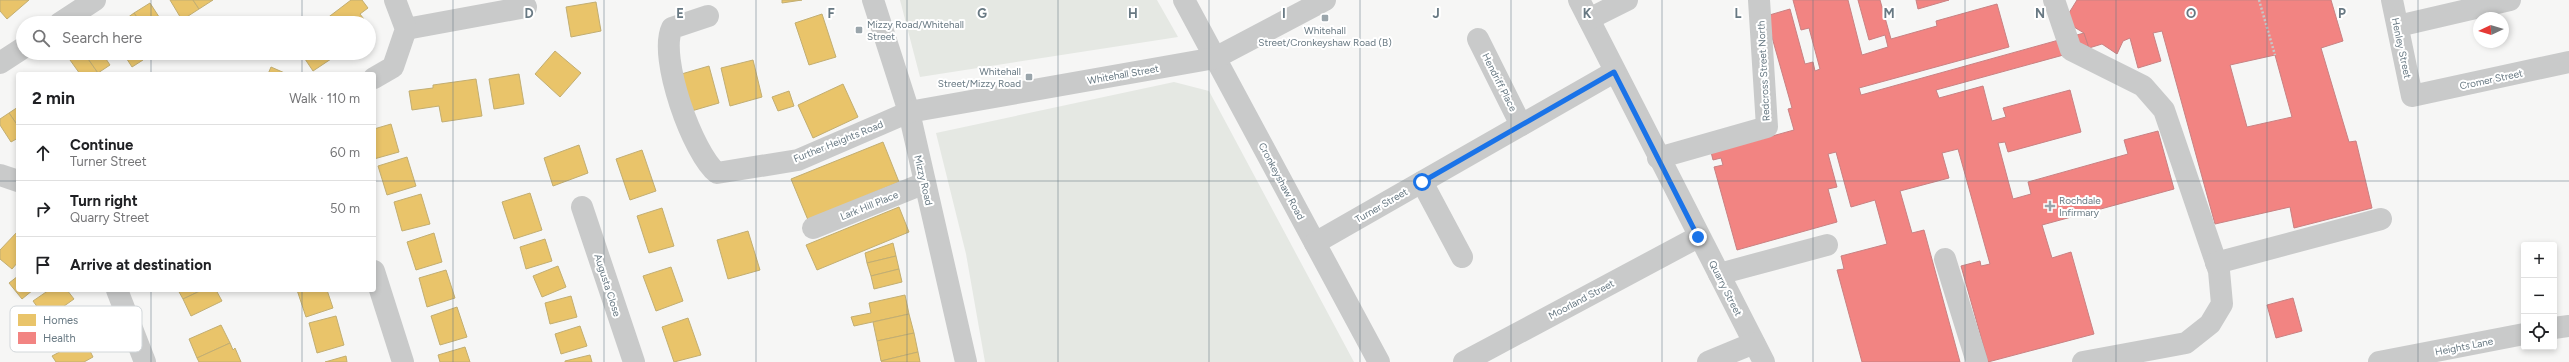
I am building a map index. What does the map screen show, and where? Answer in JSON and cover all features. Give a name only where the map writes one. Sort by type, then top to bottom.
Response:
[{"type":"street","points":[[71,16],[95,0]]},
{"type":"street","points":[[376,77],[393,67],[406,29],[395,0]]},
{"type":"street","name":"Mizzy Road","points":[[873,0],[909,112],[966,362]]},
{"type":"street","name":"Cronkeyshaw Road","points":[[1184,0],[1379,362]]},
{"type":"street","name":"Whitehall Street","points":[[909,112],[1215,58],[1325,0]]},
{"type":"street","name":"Quarry Street","points":[[1578,0],[1589,19],[1614,72],[1698,237],[1719,274],[1764,362]]},
{"type":"street","points":[[1589,19],[1627,0]]},
{"type":"street","name":"Redcross Street North","points":[[1658,158],[1766,127],[1759,0]]},
{"type":"street","points":[[2054,0],[2071,50],[2143,86],[2164,110],[2216,263],[2222,304],[2210,324],[2186,343],[2083,362]]},
{"type":"street","name":"Henley Street","points":[[2392,0],[2412,96]]},
{"type":"street","points":[[2398,26],[2510,0]]},
{"type":"street","points":[[406,29],[526,7]]},
{"type":"street","name":"Further Heights Road","points":[[708,16],[672,28],[668,37],[668,54],[685,117],[709,167],[717,173],[798,160],[909,112]]},
{"type":"street","name":"Hendriff Place","points":[[1478,39],[1521,125]]},
{"type":"street","points":[[0,63],[16,53]]},
{"type":"street","name":"Cromer Street","points":[[2412,96],[2569,62]]},
{"type":"street","name":"Turner Street","points":[[1315,243],[1614,72]]},
{"type":"street","points":[[0,175],[16,180]]},
{"type":"street","points":[[1422,182],[1462,257]]},
{"type":"street","name":"Lark Hill Place","points":[[813,228],[925,183]]},
{"type":"street","name":"Augusta Close","points":[[582,207],[634,362]]},
{"type":"street","points":[[2216,263],[2381,219]]},
{"type":"street","name":"Moorland Street","points":[[1464,362],[1698,237]]},
{"type":"street","points":[[1719,274],[1826,246]]},
{"type":"street","points":[[1945,259],[1977,362]]},
{"type":"street","points":[[376,278],[402,362]]},
{"type":"street","points":[[118,292],[123,306]]},
{"type":"street","points":[[2557,328],[2569,326]]},
{"type":"street","name":"Heights Lane","points":[[2380,362],[2521,335]]},
{"type":"street","points":[[1708,362],[1754,343]]},
{"type":"street","points":[[141,352],[145,362]]},
{"type":"path","points":[[2259,0],[2275,55]]},
{"type":"shaded area","points":[[900,0],[1157,0],[1178,37],[920,77]]},
{"type":"shaded area","points":[[1174,82],[1209,91],[1354,362],[985,362],[966,254],[936,133]]},
{"type":"building: Homes","points":[[0,0],[29,0],[7,19],[0,11]]},
{"type":"building: Homes","points":[[170,0],[193,0],[199,9],[188,16],[180,16]]},
{"type":"building: Homes","points":[[193,0],[213,0],[199,9]]},
{"type":"building: Homes","points":[[351,0],[362,0],[368,8],[360,14],[362,16],[330,16]]},
{"type":"building: Homes","points":[[782,0],[802,0],[782,3]]},
{"type":"building: Homes","points":[[596,2],[601,31],[571,37],[566,7]]},
{"type":"building: Homes","points":[[150,3],[158,16],[136,16],[134,13]]},
{"type":"building: Homes","points":[[822,14],[836,57],[809,65],[795,23]]},
{"type":"building: Homes","points":[[555,51],[581,73],[560,97],[535,74]]},
{"type":"building: Homes","points":[[70,60],[89,60],[97,72],[79,72]]},
{"type":"building: Homes","points":[[89,60],[107,60],[110,65],[97,72]]},
{"type":"building: Homes","points":[[128,60],[143,60],[132,67]]},
{"type":"building: Homes","points":[[306,60],[330,60],[313,71]]},
{"type":"building: Homes","points":[[753,60],[762,97],[730,106],[721,68]]},
{"type":"building: Homes","points":[[709,66],[719,103],[688,112],[678,75]]},
{"type":"building: Homes","points":[[271,67],[282,72],[269,72]]},
{"type":"building: Homes","points":[[519,74],[524,104],[494,109],[489,79]]},
{"type":"building: Homes","points":[[476,79],[482,116],[442,122],[439,106],[412,110],[409,91],[433,88],[433,85]]},
{"type":"building: Homes","points":[[843,84],[858,117],[813,138],[798,105]]},
{"type":"building: Homes","points":[[789,91],[794,106],[778,111],[772,97]]},
{"type":"building: Homes","points":[[16,108],[16,123],[9,113]]},
{"type":"building: Homes","points":[[9,113],[16,123],[16,139],[11,142],[0,125],[0,119]]},
{"type":"building: Homes","points":[[391,124],[399,152],[376,158],[376,128]]},
{"type":"building: Homes","points":[[883,142],[899,182],[808,220],[791,179]]},
{"type":"building: Homes","points":[[579,145],[588,173],[553,186],[544,158]]},
{"type":"building: Homes","points":[[642,150],[656,191],[630,200],[616,159]]},
{"type":"building: Homes","points":[[407,157],[416,186],[387,195],[378,166]]},
{"type":"building: Homes","points":[[530,193],[542,230],[514,239],[502,202]]},
{"type":"building: Homes","points":[[421,194],[430,224],[402,231],[394,202]]},
{"type":"building: Homes","points":[[899,207],[909,232],[817,270],[806,245]]},
{"type":"building: Homes","points":[[662,208],[674,246],[649,253],[637,216]]},
{"type":"building: Homes","points":[[748,231],[760,270],[728,279],[717,240]]},
{"type":"building: Homes","points":[[16,233],[16,264],[12,269],[0,259],[0,250]]},
{"type":"building: Homes","points":[[434,233],[442,262],[416,270],[407,242]]},
{"type":"building: Homes","points":[[545,239],[552,261],[526,269],[520,247]]},
{"type":"building: Homes","points":[[893,243],[896,256],[867,263],[865,253]]},
{"type":"building: Homes","points":[[896,256],[899,269],[871,276],[867,263]]},
{"type":"building: Homes","points":[[558,266],[566,287],[542,297],[533,276]]},
{"type":"building: Homes","points":[[671,267],[683,301],[656,311],[643,276]]},
{"type":"building: Homes","points":[[899,269],[902,282],[874,289],[871,276]]},
{"type":"building: Homes","points":[[446,270],[455,298],[427,307],[419,278]]},
{"type":"building: Homes","points":[[16,278],[16,292],[9,283]]},
{"type":"building: Homes","points":[[16,292],[31,292],[22,299]]},
{"type":"building: Homes","points":[[46,292],[69,292],[74,299],[64,306],[37,306],[33,301]]},
{"type":"building: Homes","points":[[179,292],[198,292],[183,299]]},
{"type":"building: Homes","points":[[198,292],[217,292],[222,301],[191,316],[183,299]]},
{"type":"building: Homes","points":[[298,292],[328,292],[333,308],[306,317]]},
{"type":"building: Homes","points":[[905,295],[909,314],[854,326],[851,317],[871,313],[869,303]]},
{"type":"building: Homes","points":[[571,296],[577,317],[550,324],[545,303]]},
{"type":"building: Homes","points":[[457,307],[467,337],[440,345],[431,316]]},
{"type":"building: Homes","points":[[909,314],[914,333],[877,341],[873,322]]},
{"type":"building: Homes","points":[[336,316],[344,345],[317,353],[309,323]]},
{"type":"building: Homes","points":[[688,318],[701,355],[674,362],[662,327]]},
{"type":"building: Homes","points":[[221,325],[230,343],[197,358],[189,339]]},
{"type":"building: Homes","points":[[580,326],[587,346],[561,354],[555,334]]},
{"type":"building: Homes","points":[[914,333],[918,352],[881,361],[877,341]]},
{"type":"building: Homes","points":[[230,343],[233,350],[235,348],[241,362],[199,362],[197,358]]},
{"type":"building: Homes","points":[[465,347],[470,362],[440,362],[438,355]]},
{"type":"building: Homes","points":[[60,352],[90,352],[93,357],[84,362],[56,362],[52,356]]},
{"type":"building: Homes","points":[[918,352],[920,362],[881,361]]},
{"type":"building: Homes","points":[[590,355],[592,362],[565,362],[565,361]]},
{"type":"building: Homes","points":[[346,356],[347,362],[325,362]]},
{"type":"building: Health","points":[[1793,0],[1848,0],[1862,55],[1888,47],[1885,35],[1869,40],[1858,0],[1880,0],[1891,39],[1937,26],[1936,21],[1997,4],[2009,47],[1859,88],[1861,95],[2084,33],[2089,48],[1936,90],[1939,98],[1983,86],[1992,121],[2006,117],[2003,108],[2070,90],[2081,132],[2008,152],[2005,142],[1998,143],[2013,199],[2031,194],[2028,182],[2128,154],[2124,140],[2158,131],[2174,189],[2042,225],[2052,258],[2071,252],[2094,334],[1988,362],[1961,266],[1980,261],[1981,266],[1990,264],[1958,149],[1942,153],[1949,178],[1900,191],[1912,233],[1924,230],[1960,362],[1862,362],[1837,270],[1844,269],[1841,256],[1887,244],[1875,200],[1851,207],[1836,152],[1828,154],[1837,187],[1828,189],[1837,222],[1737,250],[1714,167],[1723,165],[1721,158],[1713,160],[1710,148],[1747,143],[1794,130],[1788,109],[1792,108],[1766,16],[1790,9],[1805,64],[1813,62],[1815,71],[1820,69],[1809,28],[1801,30]]},
{"type":"building: Health","points":[[1916,0],[1949,0],[1918,9]]},
{"type":"building: Health","points":[[2077,0],[2331,0],[2343,41],[2321,48],[2349,142],[2356,141],[2372,208],[2294,228],[2290,207],[2215,224],[2162,31],[2153,33],[2161,61],[2138,68],[2130,38],[2123,41],[2117,54],[2102,44],[2089,48],[2084,33],[2064,21]],"holes":[[[2275,55],[2292,117],[2247,127],[2230,65]]]},
{"type":"building: Health","points":[[2293,298],[2302,331],[2276,338],[2267,305]]},
{"type":"place","name":"Whitehall Street/Cronkeyshaw Road (B)","points":[[1325,18]]},
{"type":"place","name":"Mizzy Road/Whitehall Street","points":[[859,30]]},
{"type":"place","name":"Whitehall Street/Mizzy Road","points":[[1029,77]]},
{"type":"place","name":"Rochdale Infirmary","points":[[2050,206]]},
{"type":"route","points":[[1422,182],[1614,72],[1698,237]]}]
